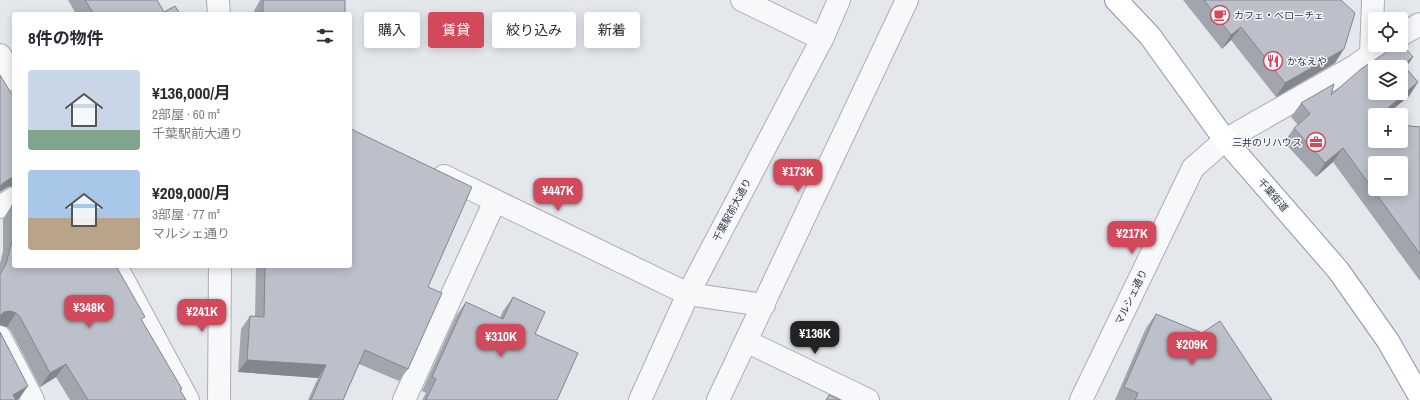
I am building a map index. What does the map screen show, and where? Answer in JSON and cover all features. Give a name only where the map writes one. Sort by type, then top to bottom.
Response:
[{"type":"highway","name":"千葉街道","points":[[1116,0],[1150,36],[1225,140],[1338,270],[1388,341],[1420,397]]},
{"type":"street","points":[[218,0],[219,12]]},
{"type":"street","points":[[742,0],[822,39]]},
{"type":"street","name":"千葉駅前大通り","points":[[640,400],[688,294],[822,39],[839,0]]},
{"type":"street","points":[[718,400],[908,0]]},
{"type":"street","points":[[1373,0],[1374,12]]},
{"type":"street","points":[[1408,30],[1420,24]]},
{"type":"street","name":"マルシェ通り","points":[[1081,400],[1193,168],[1225,140],[1354,66],[1375,52]]},
{"type":"street","points":[[0,55],[12,76]]},
{"type":"street","points":[[426,167],[688,294],[764,305]]},
{"type":"street","points":[[0,207],[12,199]]},
{"type":"street","points":[[404,400],[495,201]]},
{"type":"street","points":[[117,268],[188,400]]},
{"type":"street","points":[[219,400],[220,268]]},
{"type":"street","points":[[0,337],[33,400]]},
{"type":"street","points":[[746,341],[868,400]]},
{"type":"building","points":[[85,0],[157,0],[164,12],[93,12]]},
{"type":"building","points":[[263,0],[345,0],[345,12],[263,12]]},
{"type":"building","points":[[1204,0],[1341,0],[1355,13],[1344,49],[1285,83],[1241,27],[1231,35]]},
{"type":"building","points":[[175,6],[179,12],[164,12]]},
{"type":"building","points":[[1408,51],[1413,57],[1408,61],[1374,60],[1386,52]]},
{"type":"building","points":[[1368,64],[1368,100],[1397,100],[1388,108],[1368,108],[1368,148],[1408,148],[1408,126],[1420,127],[1420,254],[1378,196],[1408,196],[1408,156],[1368,156],[1368,182],[1343,148],[1325,163],[1294,128],[1310,114],[1301,103],[1334,84],[1331,95]]},
{"type":"building","points":[[1408,71],[1418,82],[1408,91]]},
{"type":"building","points":[[0,75],[12,95],[12,177],[0,186]]},
{"type":"building","points":[[352,129],[472,187],[428,287],[442,293],[408,369],[365,350],[343,400],[311,400],[326,365],[247,360],[250,316],[264,317],[265,268],[352,268]]},
{"type":"building","points":[[12,241],[12,268],[117,268],[145,317],[141,319],[182,389],[180,390],[186,400],[88,400],[66,364],[50,373],[20,317],[16,313],[10,311],[4,312],[0,316],[0,274],[6,264]]},
{"type":"building","points":[[513,297],[545,312],[535,334],[578,353],[557,400],[426,400],[436,379],[432,377],[466,302],[503,319]]},
{"type":"building","points":[[1156,314],[1202,333],[1220,321],[1272,400],[1135,400],[1138,393],[1124,387]]},
{"type":"building","points":[[0,332],[28,386],[13,395],[16,400],[0,400]]},
{"type":"building","points":[[829,395],[840,400],[826,400]]},
{"type":"place","name":"カフェ・ベローチェ","points":[[1220,15]]},
{"type":"place","name":"かなえや","points":[[1273,61]]},
{"type":"place","name":"三井のリハウス","points":[[1316,142]]}]
